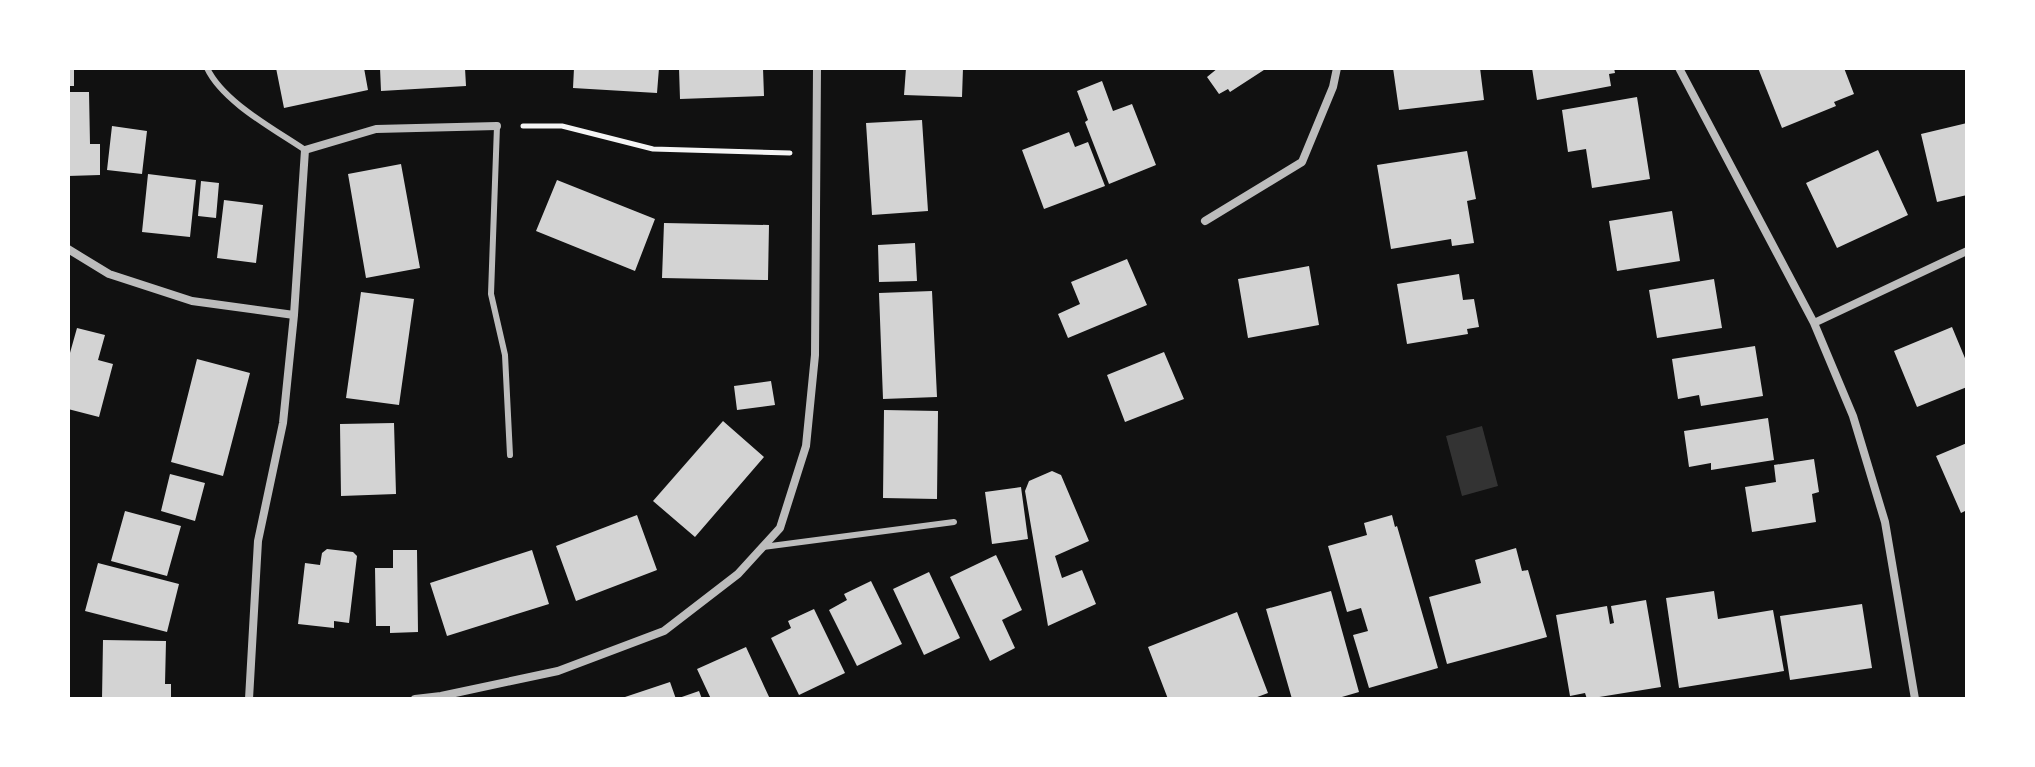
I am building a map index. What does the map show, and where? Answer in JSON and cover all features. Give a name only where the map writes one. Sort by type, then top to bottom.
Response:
[{"type":"street","points":[[415,699],[558,671],[664,631],[738,574],[780,528],[806,446],[815,355],[817,68]]},
{"type":"street","points":[[1205,221],[1302,162],[1333,87],[1337,68]]},
{"type":"street","points":[[1679,68],[1814,323],[1853,416],[1885,522],[1915,699]]},
{"type":"street","points":[[249,699],[258,541],[283,423],[305,150],[376,129],[497,126]]},
{"type":"street","points":[[68,249],[109,274],[192,301],[294,315]]},
{"type":"street","points":[[1814,323],[1967,251]]},
{"type":"lane","points":[[207,68],[212,79],[249,113],[305,150]]},
{"type":"lane","points":[[497,126],[491,294],[505,355],[510,455]]},
{"type":"lane","points":[[763,547],[954,522]]},
{"type":"path","points":[[497,126],[562,126],[653,149],[759,154],[815,152]]},
{"type":"shaded area","points":[[1482,426],[1498,486],[1462,496],[1446,436]]},
{"type":"building","points":[[68,68],[74,68],[74,86],[68,86]]},
{"type":"building","points":[[276,68],[364,68],[368,90],[284,108]]},
{"type":"building","points":[[380,68],[465,68],[466,86],[381,91]]},
{"type":"building","points":[[574,68],[659,68],[657,93],[573,88]]},
{"type":"building","points":[[679,68],[763,68],[764,96],[680,99]]},
{"type":"building","points":[[906,68],[963,68],[962,97],[904,95]]},
{"type":"building","points":[[1218,68],[1267,68],[1230,92],[1228,89],[1219,94],[1207,77]]},
{"type":"building","points":[[1393,68],[1480,68],[1484,100],[1399,110]]},
{"type":"building","points":[[1532,68],[1614,68],[1615,73],[1609,74],[1611,86],[1537,100]]},
{"type":"building","points":[[1758,68],[1844,68],[1854,94],[1834,102],[1836,106],[1782,128]]},
{"type":"building","points":[[1102,81],[1113,111],[1132,104],[1156,165],[1109,184],[1085,122],[1088,120],[1077,91]]},
{"type":"building","points":[[68,92],[89,92],[90,144],[100,144],[100,175],[68,176]]},
{"type":"building","points":[[1637,97],[1650,179],[1592,188],[1586,149],[1568,152],[1562,110]]},
{"type":"building","points":[[922,120],[928,211],[872,215],[866,123]]},
{"type":"building","points":[[1967,123],[1967,195],[1937,202],[1921,134]]},
{"type":"building","points":[[112,126],[147,131],[142,174],[107,170]]},
{"type":"building","points":[[1069,132],[1075,147],[1088,142],[1105,186],[1044,209],[1022,150]]},
{"type":"building","points":[[1878,150],[1908,215],[1837,248],[1806,183]]},
{"type":"building","points":[[1467,151],[1476,199],[1467,201],[1474,243],[1452,246],[1451,239],[1391,249],[1377,165]]},
{"type":"building","points":[[401,164],[420,268],[366,278],[348,174]]},
{"type":"building","points":[[148,174],[196,180],[190,237],[142,232]]},
{"type":"building","points":[[557,180],[655,219],[635,271],[536,231]]},
{"type":"building","points":[[201,181],[219,183],[216,218],[198,216]]},
{"type":"building","points":[[224,200],[263,205],[256,263],[217,258]]},
{"type":"building","points":[[1672,211],[1680,261],[1617,271],[1609,221]]},
{"type":"building","points":[[664,223],[769,225],[768,280],[662,278]]},
{"type":"building","points":[[915,243],[917,281],[879,282],[878,245]]},
{"type":"building","points":[[1127,259],[1147,305],[1068,338],[1058,314],[1080,304],[1071,282]]},
{"type":"building","points":[[1309,266],[1319,325],[1248,338],[1238,279]]},
{"type":"building","points":[[1459,274],[1463,300],[1474,299],[1479,327],[1467,329],[1468,334],[1407,344],[1397,284]]},
{"type":"building","points":[[1714,279],[1722,328],[1657,338],[1649,290]]},
{"type":"building","points":[[932,291],[937,397],[883,399],[879,293]]},
{"type":"building","points":[[361,292],[414,299],[399,405],[346,398]]},
{"type":"building","points":[[1952,327],[1967,363],[1967,387],[1917,407],[1894,351]]},
{"type":"building","points":[[77,328],[105,335],[98,360],[113,364],[99,417],[68,409],[68,360]]},
{"type":"building","points":[[1755,346],[1763,396],[1701,406],[1699,395],[1678,399],[1672,359]]},
{"type":"building","points":[[1164,352],[1184,399],[1125,422],[1107,375]]},
{"type":"building","points":[[197,359],[250,373],[223,476],[171,462]]},
{"type":"building","points":[[771,381],[775,405],[737,410],[734,386]]},
{"type":"building","points":[[884,410],[938,411],[937,499],[883,498]]},
{"type":"building","points":[[1768,418],[1774,460],[1711,470],[1711,463],[1689,467],[1684,431]]},
{"type":"building","points":[[723,421],[764,457],[695,537],[653,501]]},
{"type":"building","points":[[394,423],[396,494],[341,496],[340,424]]},
{"type":"building","points":[[1967,443],[1967,510],[1961,513],[1936,456]]},
{"type":"building","points":[[1814,459],[1819,492],[1812,494],[1816,522],[1752,532],[1745,487],[1776,482],[1774,465]]},
{"type":"building","points":[[1052,471],[1061,475],[1089,541],[1055,556],[1062,578],[1082,570],[1096,604],[1048,626],[1025,491],[1029,481]]},
{"type":"building","points":[[170,474],[205,483],[195,521],[161,511]]},
{"type":"building","points":[[1021,487],[1028,539],[992,544],[985,492]]},
{"type":"building","points":[[125,511],[181,526],[167,576],[111,561]]},
{"type":"building","points":[[637,515],[657,570],[576,601],[556,546]]},
{"type":"building","points":[[1392,515],[1438,668],[1369,688],[1353,635],[1368,631],[1361,608],[1347,612],[1328,546],[1367,535],[1364,523]]},
{"type":"building","points":[[1516,548],[1522,571],[1528,570],[1547,637],[1447,664],[1429,597],[1481,583],[1475,560]]},
{"type":"building","points":[[327,549],[353,552],[357,556],[349,623],[334,621],[334,628],[298,624],[305,563],[320,565],[322,553]]},
{"type":"building","points":[[393,550],[417,550],[418,632],[390,633],[390,626],[376,626],[375,568],[393,568]]},
{"type":"building","points":[[532,550],[549,604],[447,636],[430,583]]},
{"type":"building","points":[[996,555],[1022,610],[1002,620],[1015,648],[990,661],[950,577]]},
{"type":"building","points":[[98,563],[179,584],[167,632],[85,611]]},
{"type":"building","points":[[929,572],[960,638],[924,655],[893,589]]},
{"type":"building","points":[[871,581],[902,644],[857,666],[829,610],[847,600],[844,594]]},
{"type":"building","points":[[1331,591],[1359,692],[1335,699],[1292,699],[1266,609]]},
{"type":"building","points":[[1714,591],[1718,619],[1773,610],[1784,671],[1679,688],[1666,598]]},
{"type":"building","points":[[1646,600],[1661,687],[1587,699],[1585,693],[1570,696],[1556,615],[1607,606],[1610,624],[1614,623],[1611,606]]},
{"type":"building","points":[[1862,604],[1872,668],[1790,680],[1780,616]]},
{"type":"building","points":[[814,609],[845,673],[799,695],[771,638],[791,628],[788,621]]},
{"type":"building","points":[[1237,612],[1268,693],[1252,699],[1168,699],[1148,647]]},
{"type":"building","points":[[103,640],[166,641],[165,684],[171,684],[171,699],[102,699]]},
{"type":"building","points":[[746,647],[770,699],[711,699],[697,669]]},
{"type":"building","points":[[670,682],[676,699],[622,699],[622,698]]},
{"type":"building","points":[[699,691],[702,699],[676,699]]}]
